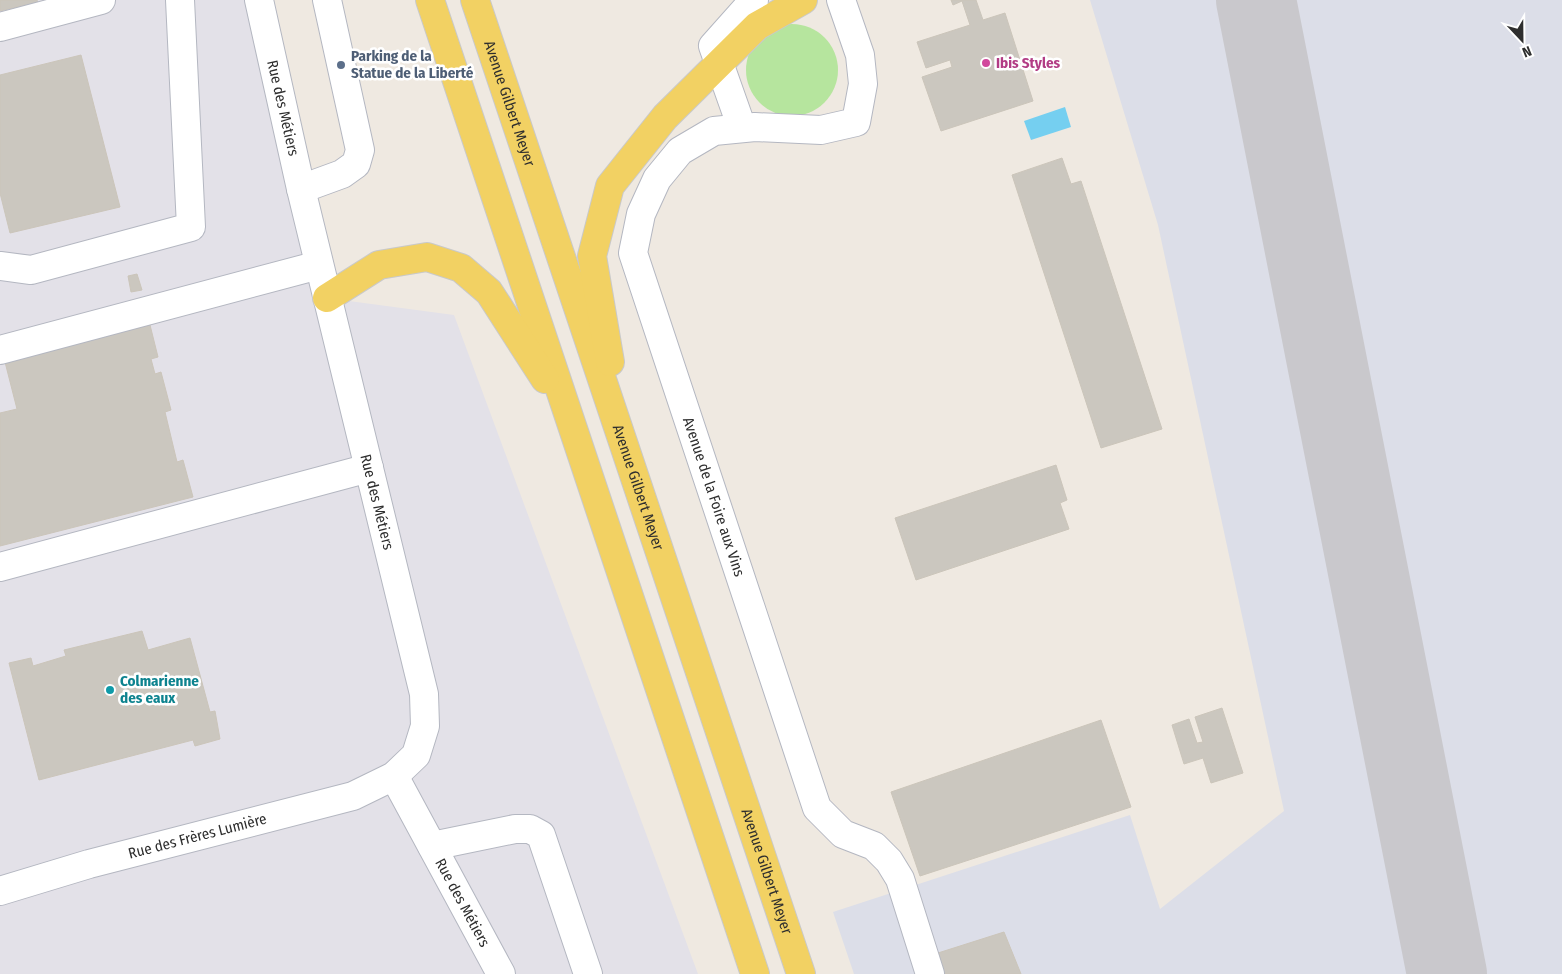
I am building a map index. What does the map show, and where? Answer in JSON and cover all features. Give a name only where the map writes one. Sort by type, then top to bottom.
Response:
[{"type":"main road","points":[[430,0],[755,974]]},
{"type":"main road","name":"Avenue Gilbert Meyer","points":[[475,0],[802,974]]},
{"type":"main road","points":[[625,449],[592,256],[610,186],[665,118],[757,26],[803,0]]},
{"type":"main road","points":[[327,298],[379,265],[427,257],[461,268],[489,292],[567,412]]},
{"type":"street","points":[[0,27],[101,0]]},
{"type":"street","points":[[0,266],[31,270],[191,226],[180,0]]},
{"type":"street","name":"Rue des Métiers","points":[[259,0],[319,265],[424,694],[425,726],[416,754],[394,776],[501,974]]},
{"type":"street","points":[[301,189],[342,174],[356,164],[360,150],[327,0]]},
{"type":"street","points":[[742,128],[714,46],[754,0]]},
{"type":"street","name":"Avenue de la Foire aux Vins","points":[[841,1],[860,55],[863,84],[856,122],[821,130],[755,127],[714,131],[680,150],[657,179],[641,214],[633,253],[817,808],[843,834],[874,846],[889,861],[900,879],[930,974]]},
{"type":"street","points":[[0,350],[319,265]]},
{"type":"street","points":[[0,566],[369,468]]},
{"type":"street","name":"Rue des Frères Lumière","points":[[0,892],[89,864],[353,796],[394,776]]},
{"type":"street","points":[[432,846],[515,829],[530,830],[541,835],[588,974]]},
{"type":"shaded area","points":[[0,0],[245,0],[319,297],[454,315],[698,974],[0,974]]},
{"type":"shaded area","points":[[1090,0],[1562,0],[1562,974],[854,974],[833,912],[1130,815],[1160,909],[1284,811],[1158,225]]},
{"type":"green space","points":[[792,24],[810,28],[824,38],[834,52],[838,70],[834,88],[824,102],[810,112],[792,116],[774,112],[760,102],[750,88],[746,70],[750,52],[760,38],[774,28]]},
{"type":"water","points":[[1065,107],[1071,127],[1031,140],[1024,121]]},
{"type":"building","points":[[0,0],[37,0],[39,5],[27,8],[25,5],[0,11]]},
{"type":"building","name":"Ibis Styles","points":[[951,0],[976,0],[983,20],[1005,13],[1033,101],[941,131],[922,77],[952,67],[950,60],[926,68],[917,42],[970,25],[962,1],[953,5]]},
{"type":"building","points":[[81,55],[120,207],[10,233],[0,193],[0,75]]},
{"type":"building","points":[[1062,158],[1071,184],[1081,181],[1162,429],[1101,448],[1012,175]]},
{"type":"building","points":[[137,274],[142,290],[131,292],[128,276]]},
{"type":"building","points":[[150,325],[158,357],[151,359],[155,374],[161,372],[171,410],[165,412],[177,462],[183,460],[193,497],[0,546],[0,413],[17,409],[5,362]]},
{"type":"building","points":[[1056,465],[1067,500],[1060,503],[1069,529],[916,580],[895,518]]},
{"type":"building","name":"Colmarienne des eaux","points":[[142,631],[148,650],[190,638],[210,712],[215,711],[220,739],[195,746],[193,740],[39,780],[9,663],[31,658],[33,666],[66,656],[64,650]]},
{"type":"building","points":[[1222,708],[1243,773],[1211,783],[1203,758],[1184,764],[1172,725],[1189,719],[1197,743],[1203,742],[1195,717]]},
{"type":"building","points":[[1101,720],[1131,807],[920,876],[891,792]]},
{"type":"building","points":[[1004,932],[1021,974],[944,974],[938,953]]},
{"type":"taxiway","points":[[1256,0],[1447,974]]},
{"type":"place","name":"Ibis Styles","points":[[986,63]]},
{"type":"place","name":"Parking de la Statue de la Liberté","points":[[341,65]]},
{"type":"place","name":"Colmarienne des eaux","points":[[110,690]]}]
